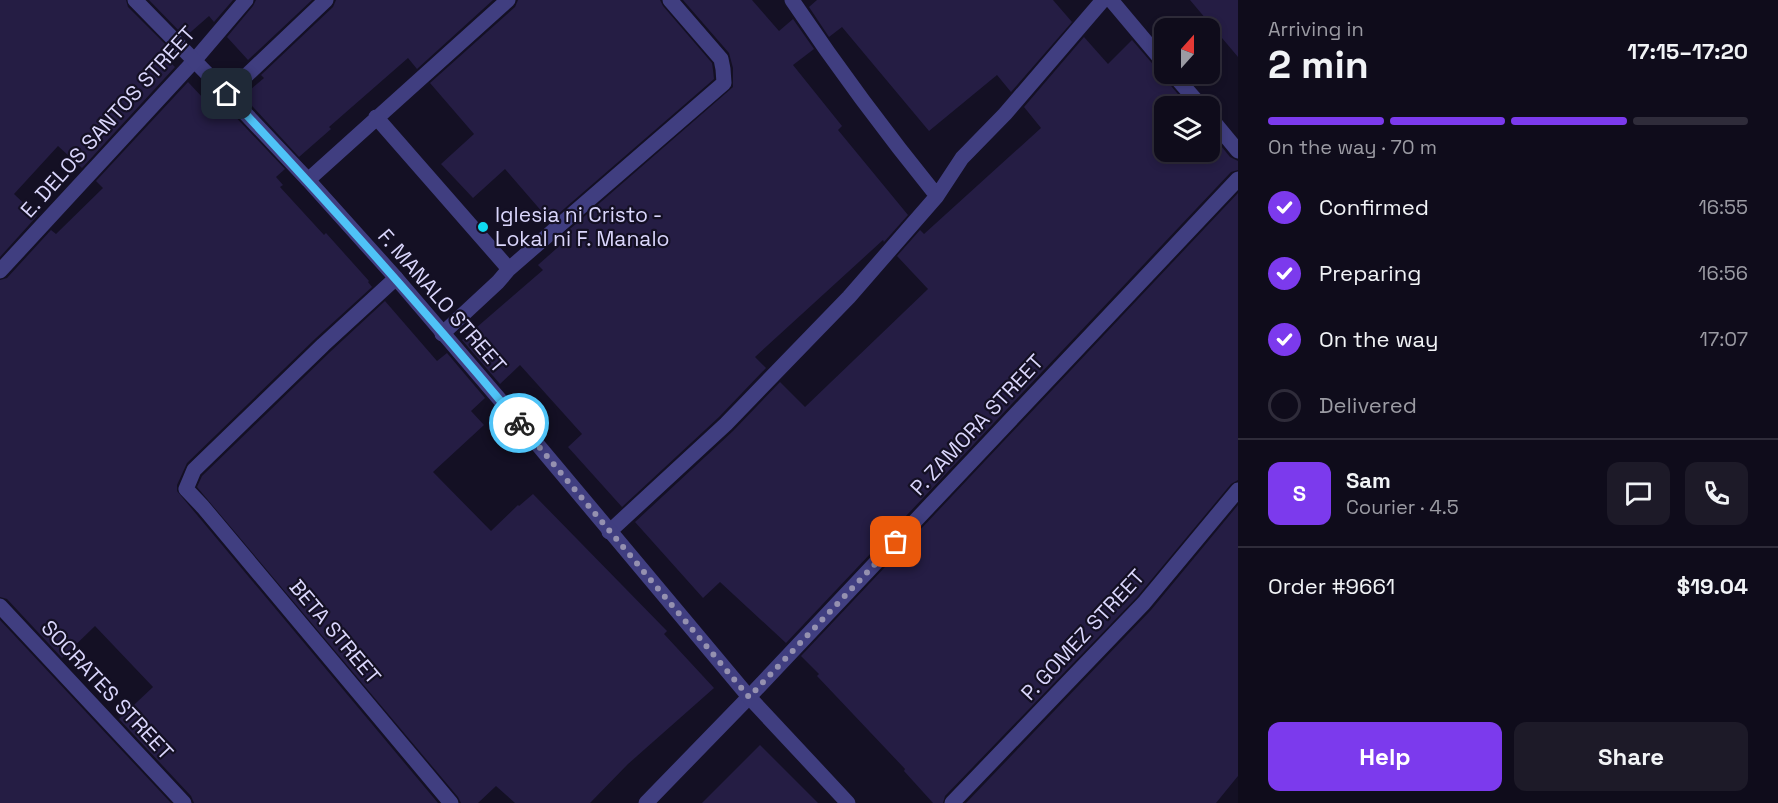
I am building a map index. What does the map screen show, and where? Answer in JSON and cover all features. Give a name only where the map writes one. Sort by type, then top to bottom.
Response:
[{"type":"street","name":"F. MANALO STREET","points":[[135,0],[308,180],[396,278],[749,697],[848,803]]},
{"type":"street","name":"E. DELOS SANTOS STREET","points":[[0,271],[194,61],[246,0]]},
{"type":"street","points":[[227,94],[326,0]]},
{"type":"street","points":[[308,180],[508,0]]},
{"type":"street","points":[[442,334],[509,269],[723,83],[721,59],[670,0]]},
{"type":"street","points":[[792,0],[898,147],[937,196]]},
{"type":"street","points":[[609,532],[726,424],[849,297],[937,196],[962,158],[1005,114],[1102,0]]},
{"type":"street","points":[[1111,0],[1154,51]]},
{"type":"street","points":[[1182,84],[1192,96]]},
{"type":"street","points":[[376,117],[509,269]]},
{"type":"street","points":[[1220,129],[1238,151]]},
{"type":"street","name":"P. ZAMORA STREET","points":[[646,803],[1238,179]]},
{"type":"street","name":"BETA STREET","points":[[396,278],[194,470],[186,489],[451,803]]},
{"type":"street","name":"P. GOMEZ STREET","points":[[952,803],[1144,603],[1238,490]]},
{"type":"street","name":"SOCRATES STREET","points":[[0,606],[184,803]]},
{"type":"building","points":[[0,0],[126,0],[128,7],[171,50],[164,56],[175,67],[82,168],[58,146],[14,194],[37,216],[0,257]]},
{"type":"building","points":[[149,0],[233,0],[214,22],[209,16],[185,37]]},
{"type":"building","points":[[256,0],[312,0],[248,60],[227,37]]},
{"type":"building","points":[[336,0],[493,0],[417,69],[408,58],[329,127],[331,129],[299,157],[243,96],[264,78],[261,75],[333,7]]},
{"type":"building","points":[[518,0],[660,0],[712,63],[714,79],[550,221],[505,169],[473,198],[441,164],[474,134],[430,83],[515,7]]},
{"type":"building","points":[[683,0],[752,0],[779,31],[793,19],[814,49],[793,65],[842,126],[838,130],[908,215],[884,242],[883,240],[755,357],[766,368],[719,417],[622,507],[568,447],[582,434],[520,365],[500,384],[462,340],[543,270],[538,265],[566,240],[563,235],[733,87],[733,68],[729,53]]},
{"type":"building","points":[[817,0],[1053,0],[1072,22],[1011,92],[997,75],[929,131],[842,27],[829,37],[809,7]]},
{"type":"building","points":[[1190,0],[1238,0],[1238,57],[1220,36],[1220,18],[1205,18]]},
{"type":"building","points":[[1084,37],[1108,64],[1132,40],[1154,66],[1154,84],[1169,84],[1180,96],[1154,96],[1154,162],[1220,162],[1220,145],[1230,157],[1238,161],[1238,170],[1231,172],[786,643],[720,582],[703,598],[635,522],[733,431],[780,382],[805,407],[928,289],[897,256],[920,230],[924,234],[1041,128],[1024,107]]},
{"type":"building","points":[[188,82],[220,116],[228,109],[285,169],[276,177],[283,185],[280,187],[324,235],[326,233],[372,287],[187,463],[177,485],[177,491],[438,803],[194,803],[191,796],[119,719],[153,687],[95,626],[62,658],[7,599],[0,597],[0,280],[7,278],[51,230],[56,234],[103,188],[96,181]]},
{"type":"building","points":[[1238,193],[1238,480],[1231,484],[1137,597],[945,796],[943,803],[933,803],[904,771],[905,769],[801,656]]},
{"type":"building","points":[[385,301],[437,361],[447,353],[485,398],[471,411],[484,425],[433,472],[491,531],[533,494],[667,631],[664,634],[714,688],[628,764],[590,803],[515,803],[496,786],[478,803],[461,803],[197,487],[202,476]]},
{"type":"building","points":[[1238,505],[1238,776],[1216,803],[966,803],[1151,610]]},
{"type":"building","points":[[0,620],[171,803],[0,803]]},
{"type":"building","points":[[760,745],[818,803],[702,803]]},
{"type":"way so far","points":[[519,423],[749,697],[896,542]]},
{"type":"place","name":"Iglesia ni Cristo - Lokal ni F. Manalo","points":[[483,227]]},
{"type":"route","points":[[227,94],[396,278],[519,423]]}]
